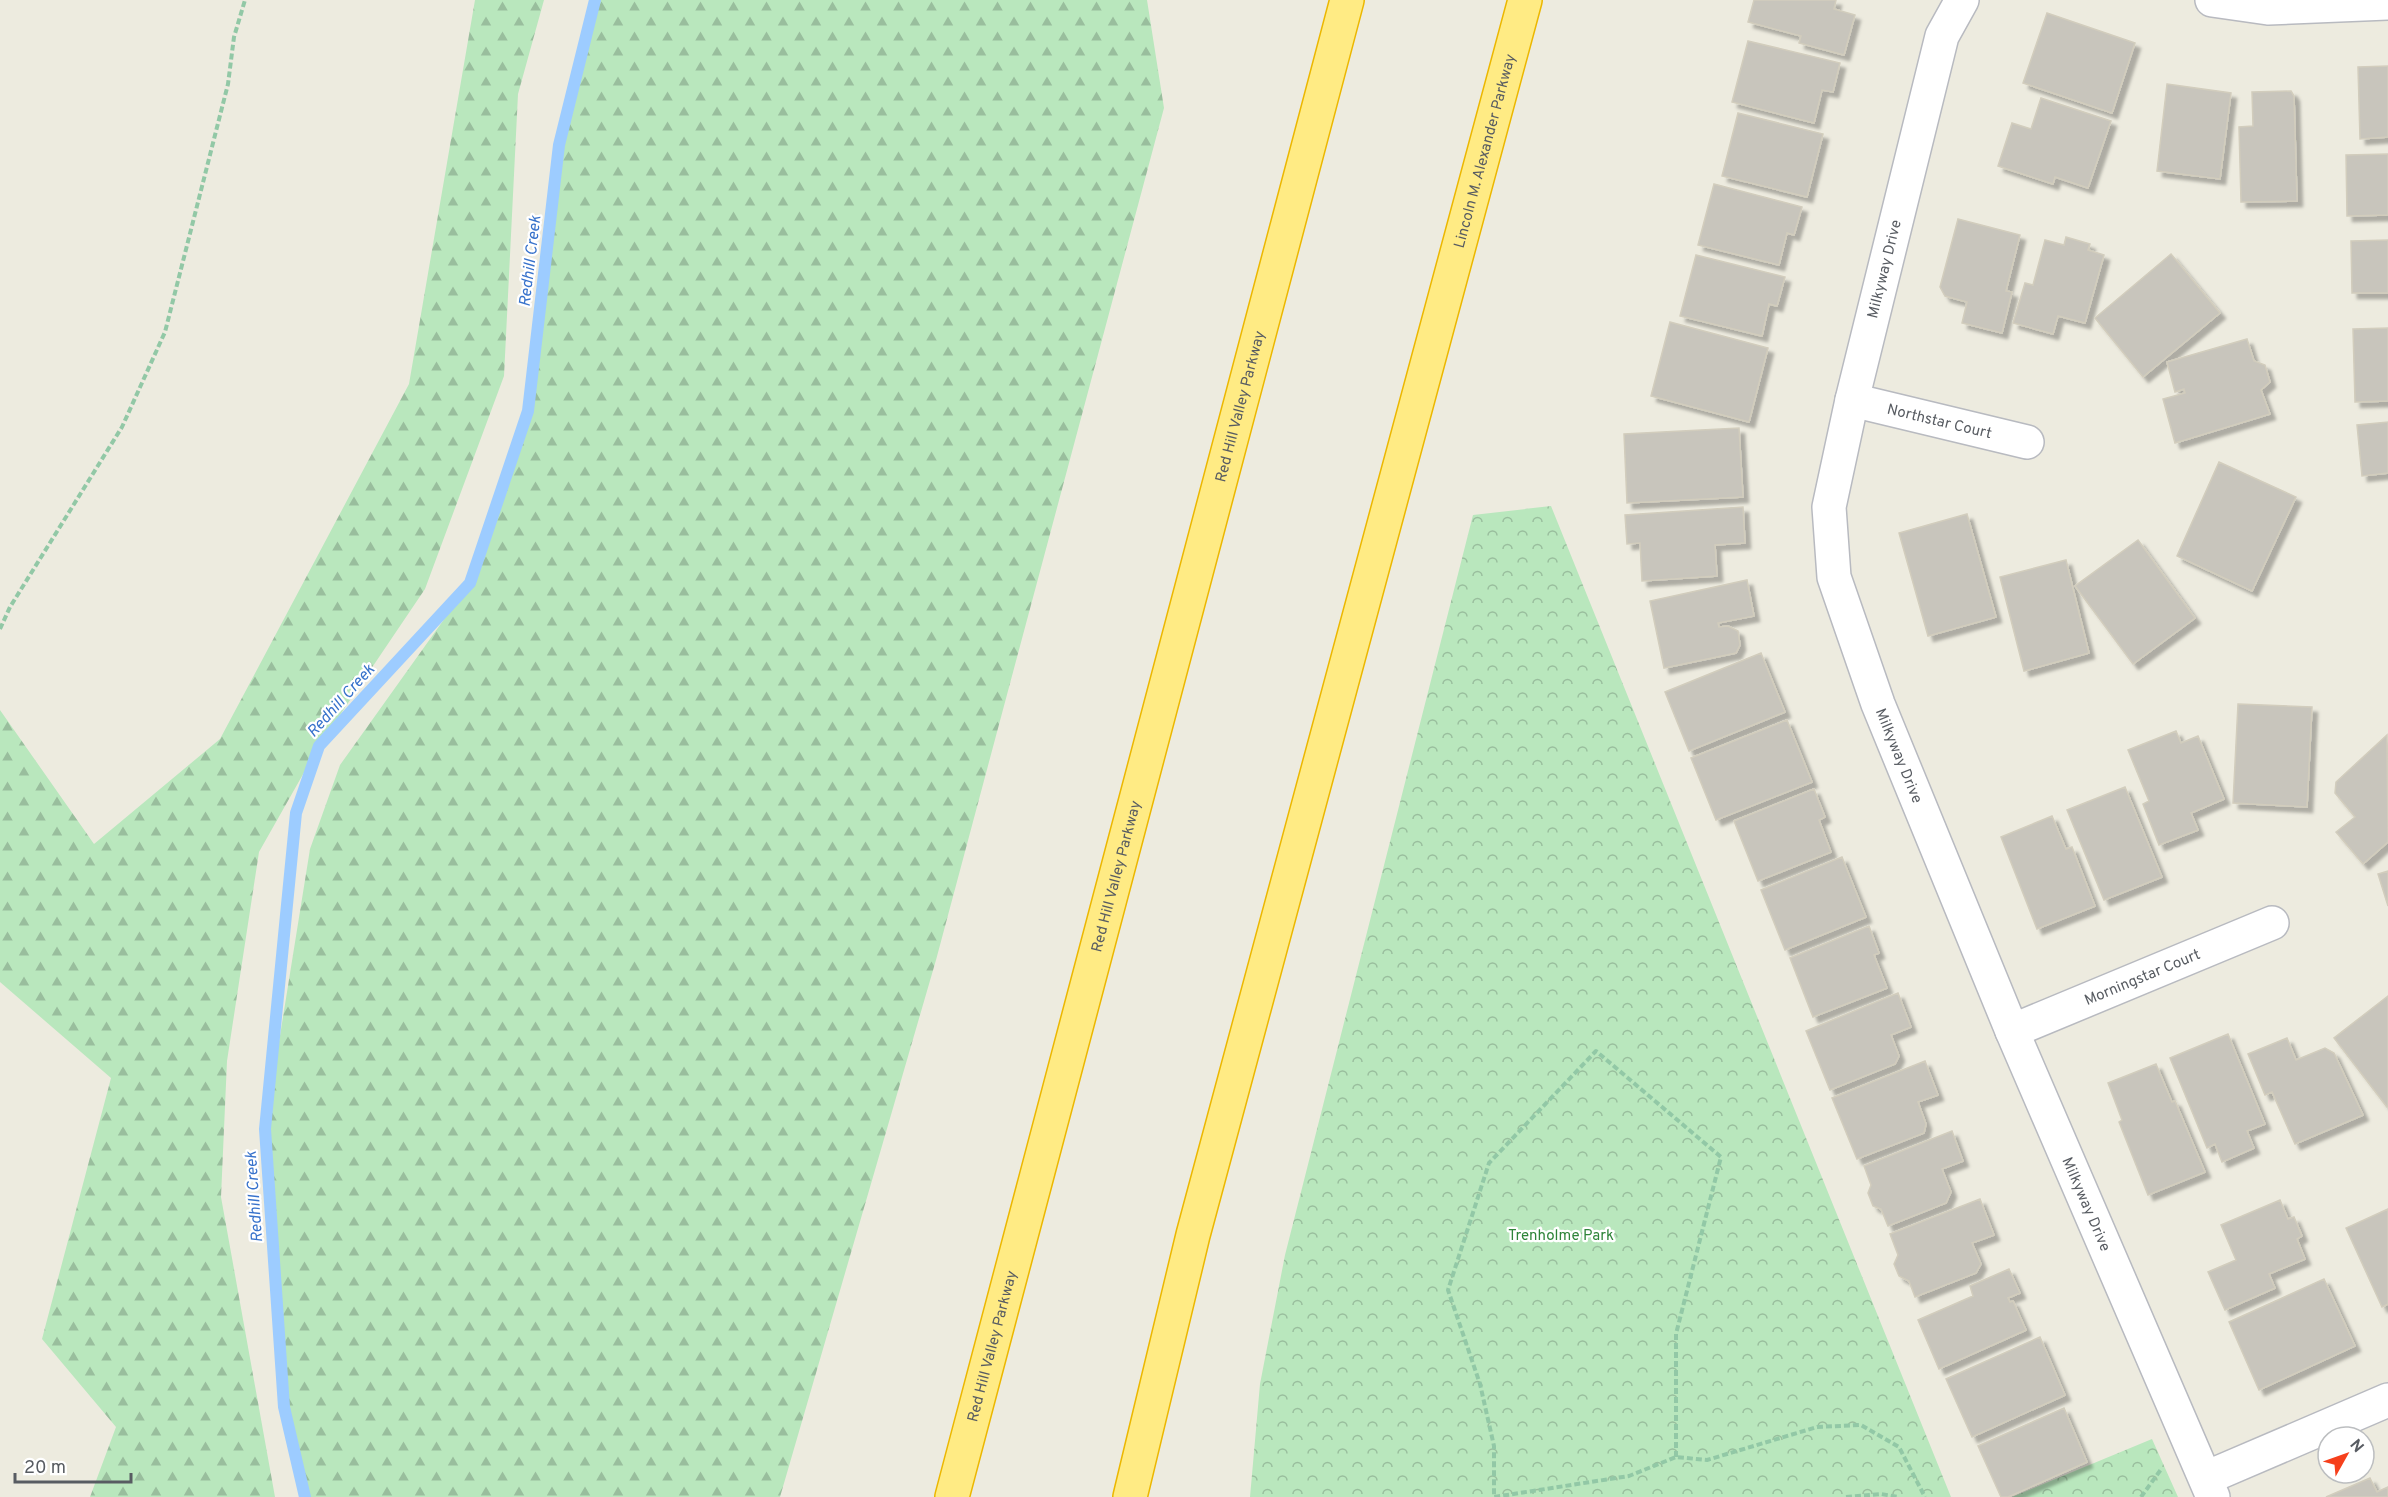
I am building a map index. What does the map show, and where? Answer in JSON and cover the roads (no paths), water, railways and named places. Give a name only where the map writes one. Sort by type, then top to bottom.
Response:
[{"type":"highway","name":"Red Hill Valley Parkway","points":[[951,1497],[1347,0]]},
{"type":"highway","name":"Lincoln M. Alexander Parkway","points":[[1130,1497],[1193,1234],[1525,0]]},
{"type":"street","name":"Milkyway Drive","points":[[1962,0],[1942,36],[1852,400],[1829,507],[1834,577],[1878,705],[2012,1031],[2210,1488]]},
{"type":"street","points":[[2212,0],[2268,8],[2388,3]]},
{"type":"street","name":"Northstar Court","points":[[1852,400],[2027,442]]},
{"type":"street","name":"Morningstar Court","points":[[2012,1031],[2272,922]]},
{"type":"street","points":[[2210,1488],[2388,1400]]},
{"type":"waterway","name":"Redhill Creek","points":[[305,1497],[284,1407],[265,1129],[296,813],[319,746],[470,583],[528,411],[559,145],[595,0]]},
{"type":"park label","name":"Trenholme Park","points":[[1561,1235]]}]
